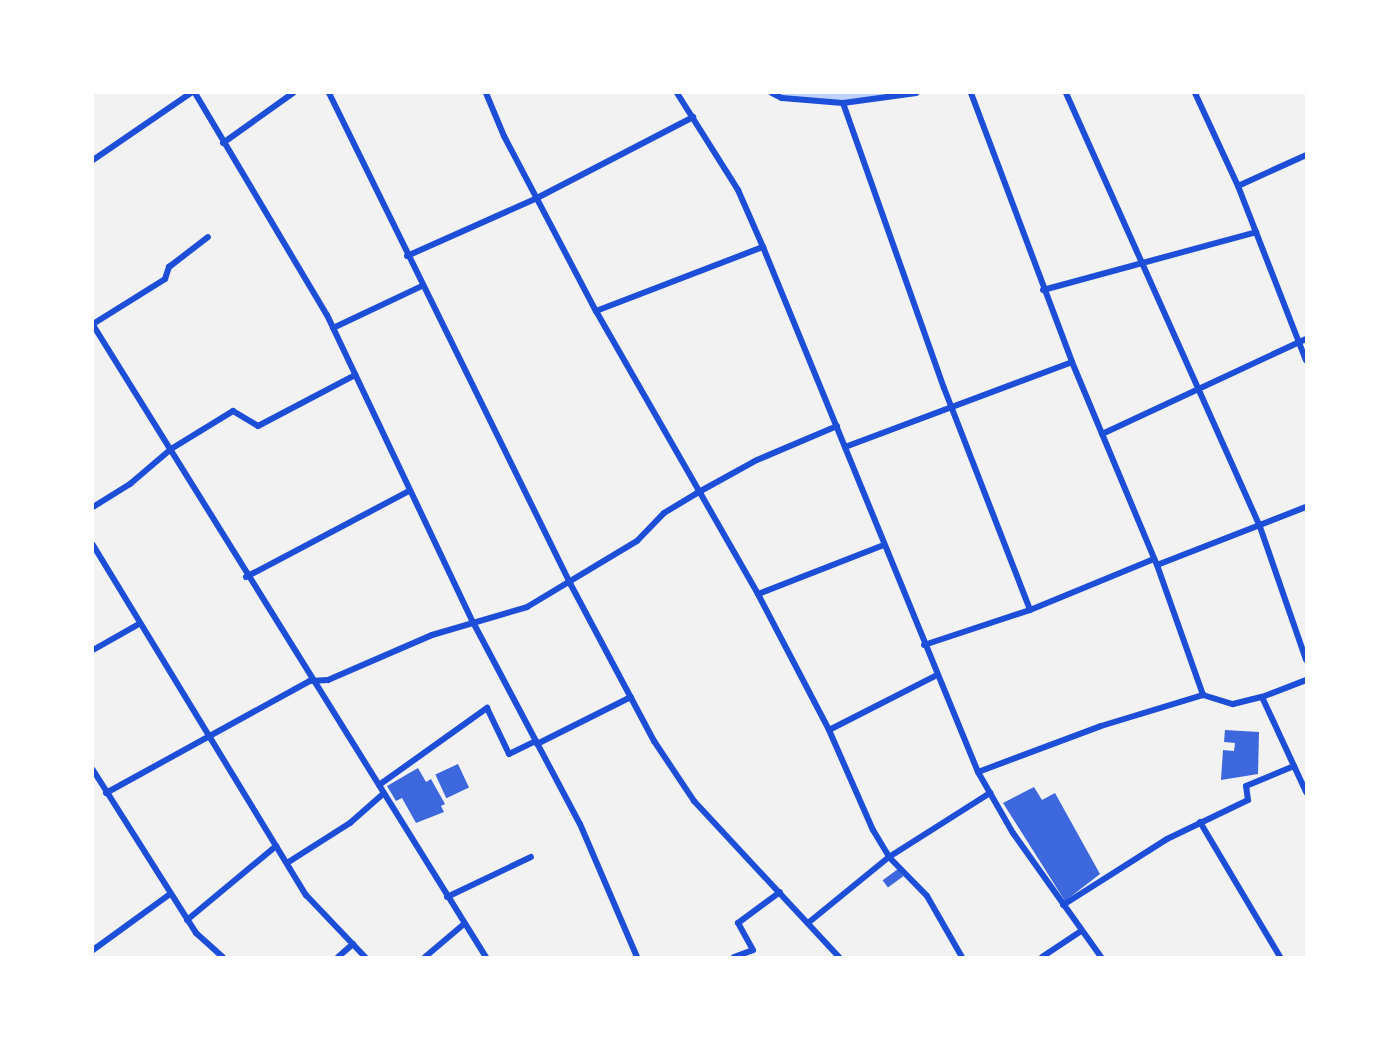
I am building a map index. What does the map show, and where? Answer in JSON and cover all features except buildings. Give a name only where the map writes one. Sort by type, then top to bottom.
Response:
[{"type":"street","points":[[93,160],[193,93],[333,328],[474,624],[580,824],[637,957]]},
{"type":"street","points":[[223,143],[293,93]]},
{"type":"street","points":[[329,93],[407,256],[571,584],[631,697],[694,801],[839,957]]},
{"type":"street","points":[[486,93],[596,311],[697,493],[758,594],[829,730],[889,857],[927,896],[962,957]]},
{"type":"street","points":[[677,93],[738,190],[978,772],[1063,905],[1101,957]]},
{"type":"street","points":[[772,93],[782,98],[843,103],[916,93]]},
{"type":"street","points":[[971,93],[1043,290],[1156,562],[1203,695]]},
{"type":"street","points":[[1066,93],[1259,524],[1306,660]]},
{"type":"street","points":[[1195,93],[1303,341],[1306,360]]},
{"type":"street","points":[[843,103],[952,408],[1030,610]]},
{"type":"street","points":[[407,256],[537,198],[693,117]]},
{"type":"street","points":[[1238,187],[1306,155]]},
{"type":"street","points":[[1043,290],[1143,266],[1256,232]]},
{"type":"street","points":[[208,237],[169,267],[166,275],[93,324],[310,681],[379,785],[486,957]]},
{"type":"street","points":[[596,311],[763,247]]},
{"type":"street","points":[[333,328],[422,286]]},
{"type":"street","points":[[1102,434],[1197,386],[1303,341]]},
{"type":"street","points":[[845,447],[1072,362]]},
{"type":"street","points":[[93,507],[130,484],[171,449],[233,411],[258,426],[355,375]]},
{"type":"street","points":[[106,793],[310,681],[328,680],[432,635],[527,607],[571,584],[697,493],[757,460],[837,426]]},
{"type":"street","points":[[246,577],[409,491]]},
{"type":"street","points":[[924,645],[1030,610],[1306,508]]},
{"type":"street","points":[[93,545],[306,895],[365,957]]},
{"type":"street","points":[[758,594],[884,545]]},
{"type":"street","points":[[93,650],[139,624]]},
{"type":"street","points":[[829,730],[937,675]]},
{"type":"street","points":[[978,772],[1101,726],[1203,695],[1233,704],[1262,697],[1306,680]]},
{"type":"street","points":[[379,785],[487,708],[509,754],[631,697]]},
{"type":"street","points":[[1262,697],[1306,792]]},
{"type":"street","points":[[1063,905],[1200,822],[1248,800],[1246,786],[1294,766]]},
{"type":"street","points":[[93,769],[187,920],[223,957]]},
{"type":"street","points":[[286,863],[351,823],[384,793]]},
{"type":"street","points":[[808,923],[889,857],[990,793]]},
{"type":"street","points":[[1200,822],[1280,957]]},
{"type":"street","points":[[187,920],[276,846]]},
{"type":"street","points":[[447,897],[531,858]]},
{"type":"street","points":[[734,957],[753,950],[738,923],[779,892]]},
{"type":"street","points":[[93,950],[170,894]]},
{"type":"street","points":[[425,957],[464,924]]},
{"type":"street","points":[[1042,957],[1081,931]]},
{"type":"street","points":[[338,957],[353,944]]},
{"type":"water","points":[[777,93],[916,93],[843,103],[787,99]]}]
